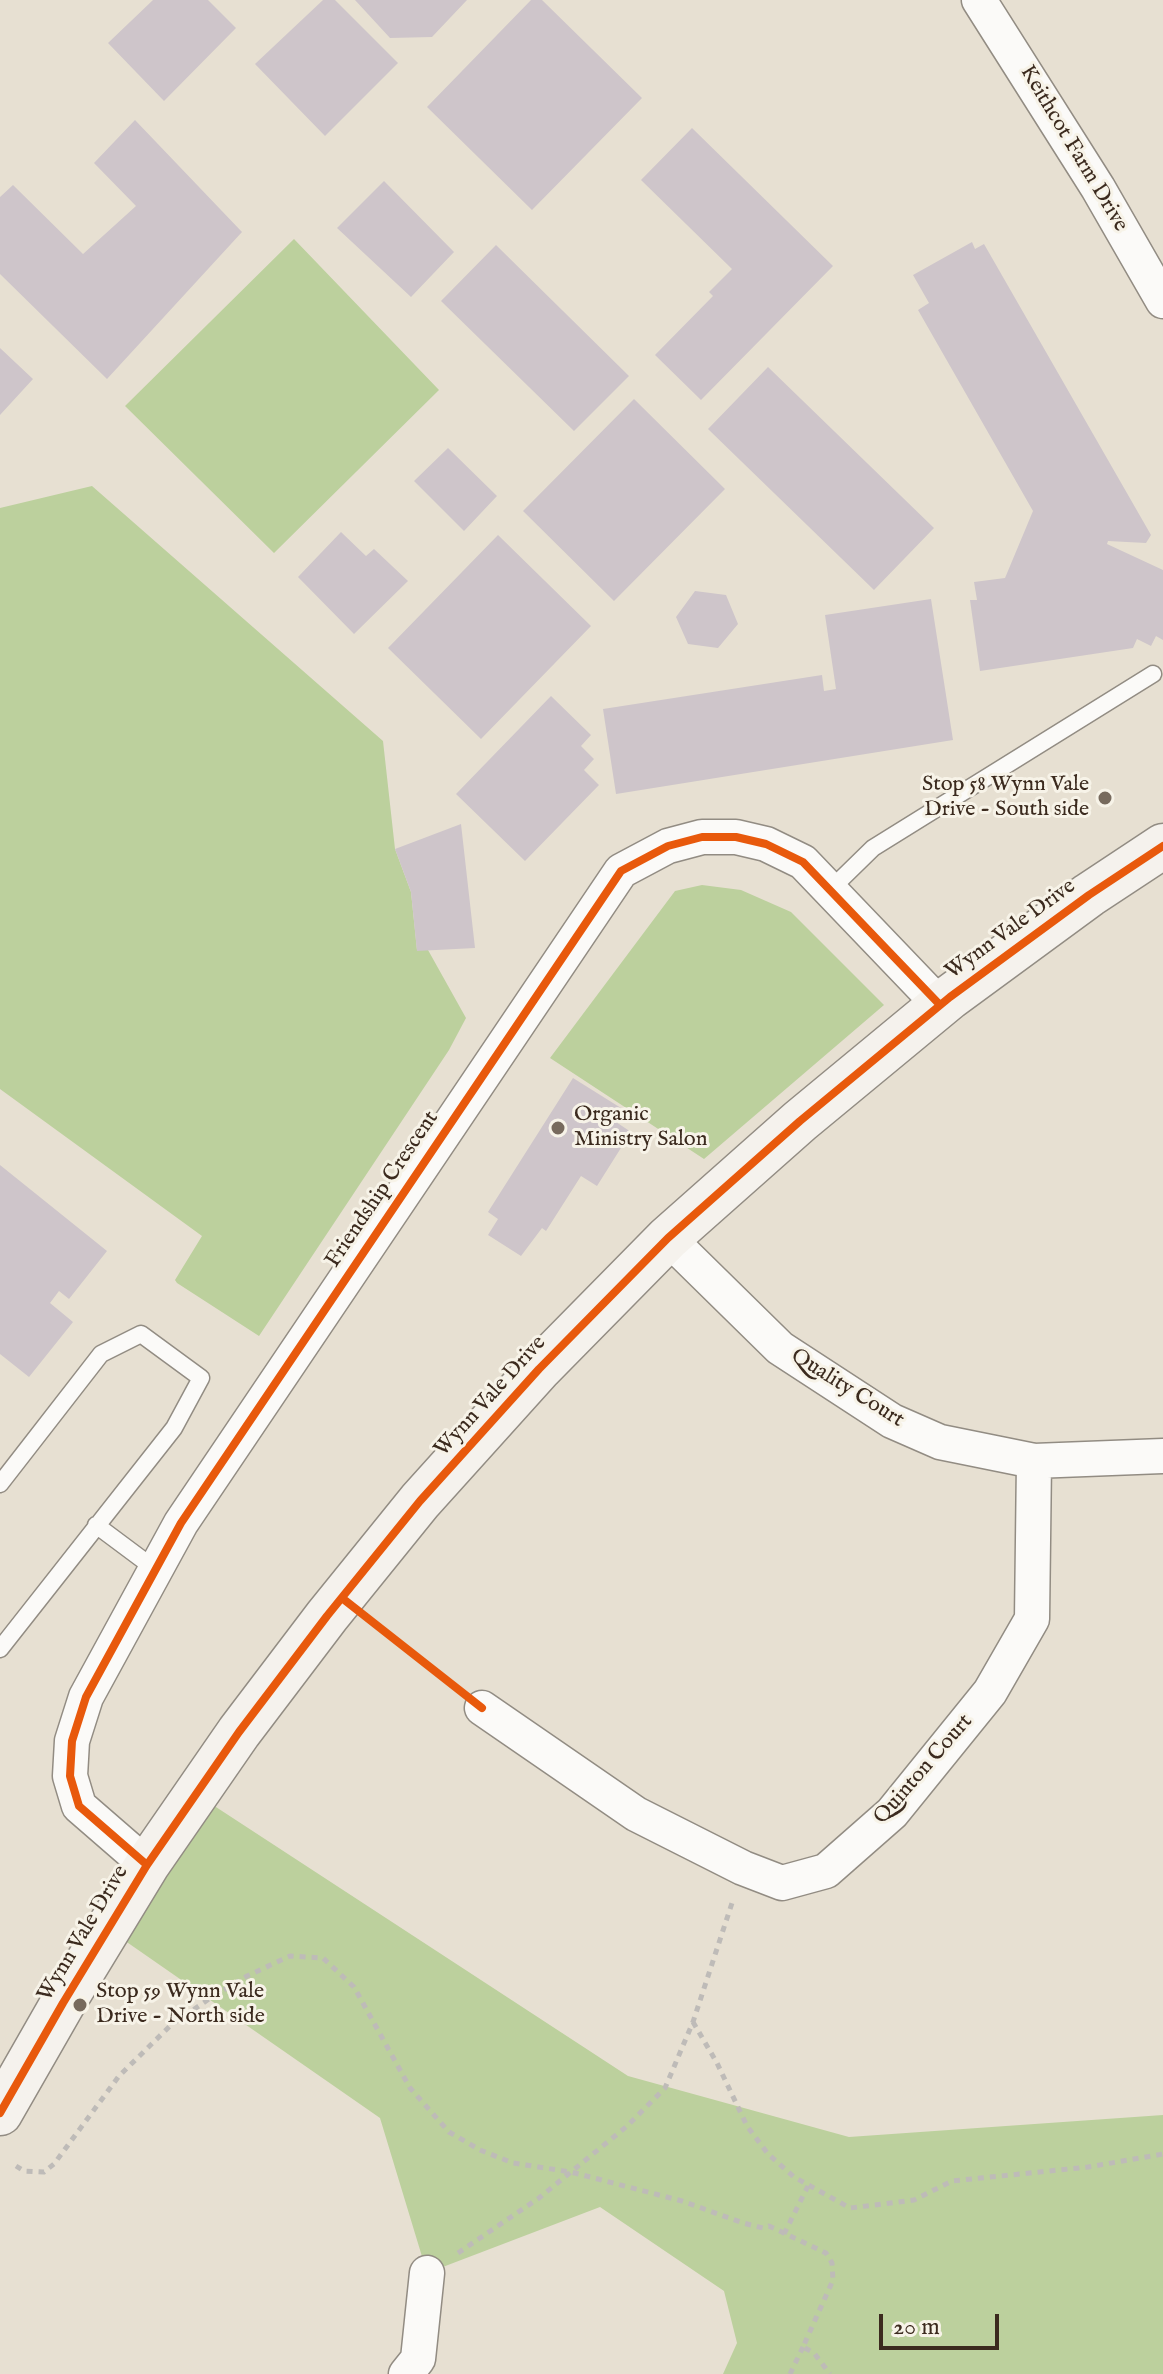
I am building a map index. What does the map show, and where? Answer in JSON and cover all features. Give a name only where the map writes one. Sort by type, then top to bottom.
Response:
[{"type":"main road","name":"Wynn Vale Drive","points":[[0,2113],[147,1865],[239,1732],[420,1501],[539,1369],[668,1238],[800,1121],[940,1005],[1089,895],[1163,846]]},
{"type":"street","name":"Keithcot Farm Drive","points":[[979,0],[1098,188],[1162,297]]},
{"type":"street","name":"Friendship Crescent","points":[[147,1865],[79,1806],[70,1776],[72,1741],[86,1697],[181,1523],[621,871],[668,846],[702,837],[736,837],[766,844],[803,862],[940,1005]]},
{"type":"street","name":"Quality Court","points":[[668,1238],[780,1348],[892,1421],[940,1442],[1034,1461],[1163,1456]]},
{"type":"street","name":"Quinton Court","points":[[482,1708],[636,1814],[743,1868],[782,1883],[826,1871],[892,1813],[990,1692],[1032,1619],[1034,1461]]},
{"type":"street","points":[[406,2374],[418,2359],[427,2273]]},
{"type":"lane","points":[[830,890],[873,848],[1153,674]]},
{"type":"lane","points":[[0,1484],[101,1354],[141,1334],[201,1378],[174,1428],[0,1649]]},
{"type":"lane","points":[[96,1525],[155,1569]]},
{"type":"path","points":[[427,2273],[539,2198],[626,2127],[665,2088],[693,2022],[743,1868]]},
{"type":"path","points":[[16,2166],[24,2171],[44,2172],[54,2164],[119,2076],[171,2025],[247,1976],[290,1956],[323,1958],[354,1987],[410,2088],[449,2132],[480,2150],[513,2163],[571,2172],[682,2201],[743,2223],[763,2228],[769,2226],[826,2253],[832,2263],[833,2280],[790,2374]]},
{"type":"path","points":[[693,2022],[717,2063],[747,2126],[768,2154],[794,2177],[850,2208],[914,2200],[952,2181],[1088,2167],[1163,2154]]},
{"type":"path","points":[[784,2234],[808,2186]]},
{"type":"path","points":[[803,2347],[814,2353],[830,2374]]},
{"type":"green space","points":[[294,239],[439,390],[274,553],[125,406]]},
{"type":"green space","points":[[92,486],[383,741],[395,849],[411,892],[417,950],[428,950],[466,1018],[449,1050],[259,1336],[175,1280],[202,1236],[0,1089],[0,508]]},
{"type":"green space","points":[[702,885],[741,890],[791,912],[884,1005],[704,1159],[550,1058],[675,891]]},
{"type":"green space","points":[[196,1794],[628,2076],[849,2137],[1163,2115],[1163,2374],[723,2374],[737,2343],[724,2291],[600,2207],[427,2273],[380,2118],[108,1929]]},
{"type":"building","points":[[153,0],[208,0],[236,28],[164,101],[108,43]]},
{"type":"building","points":[[323,0],[335,0],[398,63],[325,136],[255,64]]},
{"type":"building","points":[[355,0],[467,0],[432,37],[390,38]]},
{"type":"building","points":[[531,0],[542,0],[642,98],[532,210],[427,107]]},
{"type":"building","points":[[135,120],[242,232],[107,379],[0,274],[0,197],[13,185],[83,254],[136,206],[94,163]]},
{"type":"building","points":[[692,128],[833,266],[701,400],[655,355],[713,296],[709,292],[732,269],[641,180]]},
{"type":"building","points":[[384,181],[454,252],[411,297],[337,228]]},
{"type":"building","points":[[972,242],[975,249],[984,244],[1151,535],[1146,543],[1108,541],[1107,544],[1163,570],[1163,640],[1156,636],[1151,646],[1137,639],[1133,648],[980,671],[970,600],[977,600],[974,582],[1005,578],[1033,511],[918,310],[929,303],[913,275]]},
{"type":"building","points":[[496,245],[629,376],[574,431],[441,301]]},
{"type":"building","points":[[0,348],[33,379],[0,415]]},
{"type":"building","points":[[768,367],[934,528],[874,590],[708,429]]},
{"type":"building","points":[[634,399],[725,489],[614,601],[523,511]]},
{"type":"building","points":[[448,448],[497,496],[464,531],[414,481]]},
{"type":"building","points":[[341,532],[366,556],[374,549],[408,581],[354,634],[298,577]]},
{"type":"building","points":[[498,535],[591,626],[481,739],[388,648]]},
{"type":"building","points":[[695,591],[726,595],[738,624],[718,648],[688,644],[676,617]]},
{"type":"building","points":[[931,599],[953,740],[616,794],[603,709],[822,675],[824,691],[836,689],[825,615]]},
{"type":"building","points":[[551,696],[591,735],[581,746],[594,759],[584,770],[599,785],[525,861],[456,794]]},
{"type":"building","points":[[461,824],[475,948],[417,951],[411,892],[395,849]]},
{"type":"building","points":[[573,1078],[621,1108],[613,1120],[631,1132],[597,1186],[581,1176],[546,1231],[542,1228],[521,1256],[488,1235],[498,1219],[488,1212]]},
{"type":"building","points":[[0,1165],[107,1251],[69,1299],[59,1291],[50,1303],[73,1322],[29,1377],[0,1354]]},
{"type":"cycle path","points":[[147,1865],[79,1806],[70,1776],[72,1741],[86,1697],[181,1523],[621,871],[668,846],[702,837],[736,837],[766,844],[803,862],[940,1005]]},
{"type":"cycle path","points":[[0,2113],[147,1865],[239,1732],[420,1501],[539,1369],[668,1238],[800,1121],[950,997],[1089,895],[1163,846]]},
{"type":"cycle path","points":[[342,1598],[482,1708]]},
{"type":"place","name":"Stop 58 Wynn Vale Drive - South side","points":[[1105,798]]},
{"type":"place","name":"Organic Ministry Salon","points":[[558,1128]]},
{"type":"place","name":"Stop 59 Wynn Vale Drive - North side","points":[[80,2005]]}]
